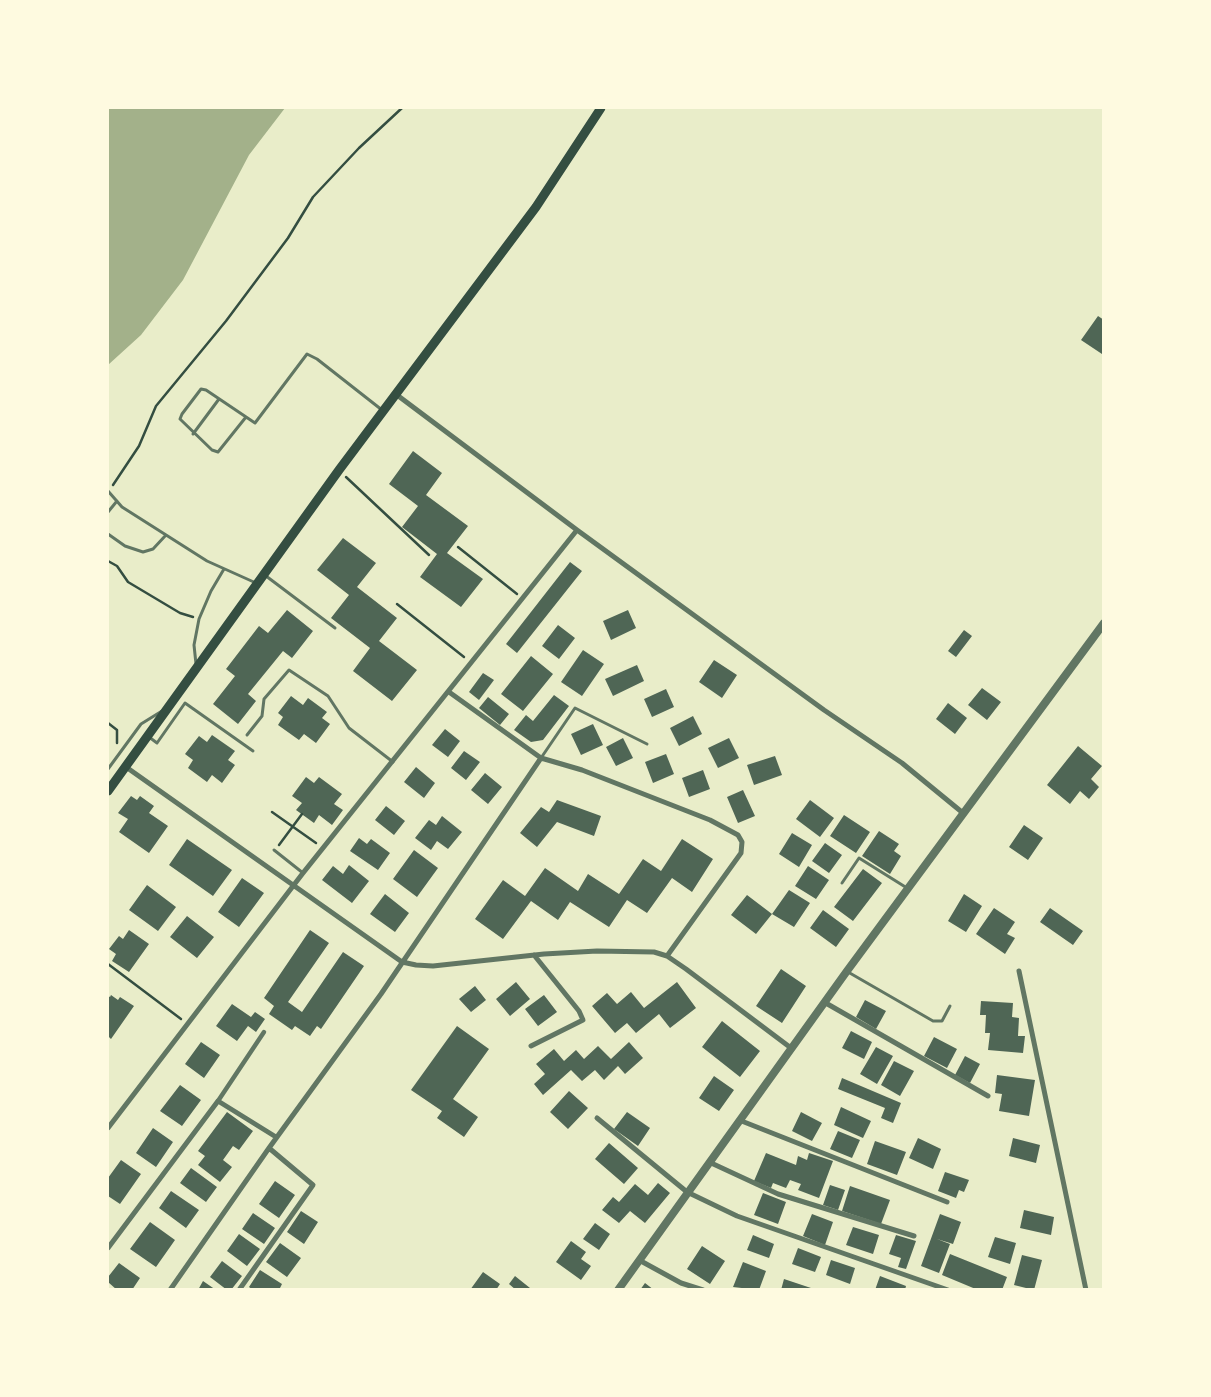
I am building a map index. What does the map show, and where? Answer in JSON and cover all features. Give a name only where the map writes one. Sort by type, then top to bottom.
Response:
[{"type":"main road","points":[[108,792],[263,574],[541,199],[601,108]]},
{"type":"street","points":[[397,395],[577,530],[824,710],[902,764],[963,813]]},
{"type":"street","points":[[108,1128],[187,1022],[577,530]]},
{"type":"street","points":[[618,1290],[846,971],[1104,623]]},
{"type":"street","points":[[449,692],[541,758],[591,774],[710,820],[738,835],[742,842],[741,853],[667,956]]},
{"type":"street","points":[[170,1290],[276,1137],[382,994],[541,758]]},
{"type":"street","points":[[126,767],[402,962],[416,966],[433,966],[534,955],[638,951],[667,956],[791,1048]]},
{"type":"street","points":[[531,1046],[582,1020],[579,1011],[534,955]]},
{"type":"street","points":[[1019,971],[1086,1290]]},
{"type":"street","points":[[824,1002],[988,1096]]},
{"type":"street","points":[[108,1248],[218,1101],[264,1032]]},
{"type":"street","points":[[218,1101],[276,1137]]},
{"type":"street","points":[[598,1118],[687,1192],[737,1216],[948,1290]]},
{"type":"street","points":[[739,1120],[946,1202]]},
{"type":"street","points":[[239,1290],[313,1185],[269,1148]]},
{"type":"street","points":[[709,1162],[778,1194],[914,1236]]},
{"type":"street","points":[[639,1260],[681,1283],[703,1290]]},
{"type":"lane","points":[[246,417],[218,452],[212,450],[193,434],[180,420],[182,414],[201,389],[206,390],[255,423],[307,354],[317,359],[384,412]]},
{"type":"lane","points":[[193,434],[219,399]]},
{"type":"lane","points":[[108,492],[117,502],[207,561],[257,584]]},
{"type":"lane","points":[[108,512],[117,502]]},
{"type":"lane","points":[[108,534],[125,546],[142,552],[153,549],[166,534]]},
{"type":"lane","points":[[197,668],[194,646],[199,619],[211,590],[224,569]]},
{"type":"lane","points":[[263,574],[335,628]]},
{"type":"lane","points":[[246,734],[262,716],[264,699],[288,670],[328,696],[349,728],[394,762]]},
{"type":"lane","points":[[148,737],[157,743],[185,703],[252,751]]},
{"type":"lane","points":[[108,768],[141,724],[169,706]]},
{"type":"lane","points":[[541,758],[575,708],[647,744]]},
{"type":"lane","points":[[274,850],[304,873]]},
{"type":"lane","points":[[842,883],[859,858],[907,888]]},
{"type":"lane","points":[[846,971],[933,1021],[942,1021],[950,1006]]},
{"type":"path","points":[[108,492],[139,446],[156,406],[226,321],[288,238],[313,197],[359,148],[402,108]]},
{"type":"path","points":[[339,470],[429,555]]},
{"type":"path","points":[[458,547],[522,598]]},
{"type":"path","points":[[108,561],[117,566],[128,582],[180,613],[199,619]]},
{"type":"path","points":[[397,604],[471,662]]},
{"type":"path","points":[[272,812],[323,849]]},
{"type":"path","points":[[274,850],[302,814]]},
{"type":"path","points":[[108,964],[187,1022]]},
{"type":"shaded area","points":[[108,108],[285,108],[249,155],[183,280],[141,335],[108,365]]},
{"type":"building","points":[[1098,316],[1104,320],[1102,354],[1081,340]]},
{"type":"building","points":[[413,451],[442,473],[426,495],[468,526],[447,553],[483,579],[461,607],[420,577],[437,554],[402,527],[418,506],[389,484]]},
{"type":"building","points":[[343,538],[376,563],[357,587],[397,618],[379,641],[417,670],[392,701],[353,671],[370,648],[331,618],[349,595],[317,570]]},
{"type":"building","points":[[570,562],[582,571],[517,653],[506,644]]},
{"type":"building","points":[[287,610],[313,631],[292,658],[283,651],[248,694],[256,701],[238,724],[213,704],[235,676],[226,669],[259,626],[268,633]]},
{"type":"building","points":[[628,610],[636,628],[611,640],[603,621]]},
{"type":"building","points":[[558,625],[575,638],[559,659],[542,646]]},
{"type":"building","points":[[964,630],[972,636],[956,657],[948,651]]},
{"type":"building","points":[[583,650],[604,664],[582,696],[561,682]]},
{"type":"building","points":[[531,656],[553,674],[523,711],[501,694]]},
{"type":"building","points":[[714,660],[737,675],[722,698],[699,682]]},
{"type":"building","points":[[637,665],[644,681],[613,696],[605,679]]},
{"type":"building","points":[[483,673],[494,680],[479,700],[469,692]]},
{"type":"building","points":[[982,688],[1001,702],[987,720],[968,705]]},
{"type":"building","points":[[666,689],[674,707],[652,717],[644,699]]},
{"type":"building","points":[[554,695],[569,706],[543,740],[531,742],[514,730],[526,715],[533,721]]},
{"type":"building","points":[[291,696],[303,705],[308,698],[327,712],[322,718],[330,724],[316,743],[304,734],[299,740],[278,725],[283,717],[278,713]]},
{"type":"building","points":[[488,697],[509,714],[500,725],[479,708]]},
{"type":"building","points":[[948,703],[967,718],[955,734],[936,719]]},
{"type":"building","points":[[693,716],[702,734],[679,746],[670,728]]},
{"type":"building","points":[[593,724],[603,745],[581,755],[571,734]]},
{"type":"building","points":[[445,729],[460,741],[448,757],[432,745]]},
{"type":"building","points":[[212,735],[235,751],[228,760],[235,765],[222,783],[212,775],[207,782],[188,768],[193,760],[185,754],[199,736],[207,742]]},
{"type":"building","points":[[623,738],[633,758],[616,766],[606,747]]},
{"type":"building","points":[[729,738],[739,758],[718,768],[708,748]]},
{"type":"building","points":[[1078,746],[1102,766],[1091,779],[1099,787],[1089,799],[1080,791],[1070,804],[1047,785]]},
{"type":"building","points":[[464,751],[480,762],[466,780],[451,768]]},
{"type":"building","points":[[666,754],[674,774],[653,783],[645,762]]},
{"type":"building","points":[[775,756],[782,775],[754,785],[747,765]]},
{"type":"building","points":[[416,767],[435,783],[424,798],[404,782]]},
{"type":"building","points":[[703,770],[710,789],[689,797],[682,778]]},
{"type":"building","points":[[485,773],[502,787],[488,804],[471,790]]},
{"type":"building","points":[[306,777],[314,783],[319,777],[342,794],[334,804],[343,810],[332,825],[319,815],[314,823],[296,810],[302,803],[292,796]]},
{"type":"building","points":[[743,790],[755,816],[738,823],[727,797]]},
{"type":"building","points":[[131,796],[137,800],[140,796],[154,806],[149,813],[168,826],[149,853],[119,832],[128,819],[118,813]]},
{"type":"building","points":[[557,800],[601,816],[594,836],[557,822],[537,847],[520,833],[541,807],[549,812]]},
{"type":"building","points":[[810,800],[834,818],[820,837],[796,819]]},
{"type":"building","points":[[386,806],[405,821],[394,835],[375,820]]},
{"type":"building","points":[[844,815],[870,832],[856,853],[830,836]]},
{"type":"building","points":[[442,816],[462,832],[448,849],[437,841],[431,850],[415,838],[429,820],[436,825]]},
{"type":"building","points":[[1024,825],[1043,838],[1028,860],[1009,847]]},
{"type":"building","points":[[879,831],[899,844],[894,851],[901,856],[890,874],[862,856]]},
{"type":"building","points":[[792,833],[812,845],[799,867],[779,854]]},
{"type":"building","points":[[359,838],[367,844],[371,839],[390,853],[378,870],[350,851]]},
{"type":"building","points":[[187,839],[232,870],[213,896],[169,865]]},
{"type":"building","points":[[682,839],[713,859],[692,892],[672,878],[647,913],[627,900],[609,927],[570,902],[558,920],[531,901],[503,939],[475,919],[503,880],[525,896],[545,868],[578,891],[588,874],[619,894],[643,859],[661,871]]},
{"type":"building","points":[[825,843],[842,855],[829,873],[812,861]]},
{"type":"building","points":[[414,850],[438,868],[417,897],[393,879]]},
{"type":"building","points":[[349,865],[369,881],[352,903],[322,880],[333,866],[343,874]]},
{"type":"building","points":[[808,866],[829,880],[816,899],[795,886]]},
{"type":"building","points":[[863,869],[882,883],[853,921],[834,907]]},
{"type":"building","points":[[242,878],[264,893],[239,927],[218,912]]},
{"type":"building","points":[[147,885],[176,907],[158,931],[129,910]]},
{"type":"building","points":[[789,890],[810,903],[794,927],[772,914]]},
{"type":"building","points":[[385,894],[409,913],[395,932],[370,914]]},
{"type":"building","points":[[964,894],[982,906],[966,932],[948,921]]},
{"type":"building","points":[[747,895],[772,914],[756,934],[731,915]]},
{"type":"building","points":[[994,908],[1015,922],[1007,934],[1015,938],[1005,954],[976,934]]},
{"type":"building","points":[[1050,908],[1083,931],[1073,945],[1040,922]]},
{"type":"building","points":[[823,910],[849,929],[836,947],[810,928]]},
{"type":"building","points":[[187,916],[214,937],[197,958],[170,937]]},
{"type":"building","points":[[129,930],[149,944],[129,972],[112,961],[116,954],[109,949],[119,936],[123,939]]},
{"type":"building","points":[[310,930],[329,943],[288,1002],[302,1012],[343,952],[364,966],[321,1029],[317,1026],[310,1036],[295,1026],[292,1030],[269,1014],[274,1006],[264,998]]},
{"type":"building","points":[[781,969],[806,986],[782,1023],[756,1006]]},
{"type":"building","points":[[516,982],[530,999],[510,1016],[496,999]]},
{"type":"building","points":[[677,982],[696,1008],[670,1028],[659,1014],[636,1033],[627,1023],[615,1033],[592,1006],[607,993],[617,1004],[631,992],[644,1008]]},
{"type":"building","points":[[475,986],[486,1000],[471,1012],[459,999]]},
{"type":"building","points":[[111,995],[118,1000],[120,997],[134,1006],[111,1039],[108,1036],[108,996],[110,997]]},
{"type":"building","points":[[544,995],[557,1012],[538,1026],[525,1009]]},
{"type":"building","points":[[865,1000],[886,1011],[876,1029],[856,1017]]},
{"type":"building","points":[[981,1001],[1013,1003],[1012,1017],[1019,1018],[1018,1036],[1025,1036],[1023,1053],[988,1050],[990,1033],[985,1033],[986,1015],[980,1015]]},
{"type":"building","points":[[232,1004],[251,1017],[255,1012],[265,1019],[256,1032],[248,1026],[237,1041],[216,1026]]},
{"type":"building","points":[[722,1021],[760,1051],[740,1077],[702,1047]]},
{"type":"building","points":[[457,1026],[489,1049],[453,1099],[478,1117],[464,1137],[437,1118],[442,1111],[411,1090]]},
{"type":"building","points":[[851,1031],[872,1042],[864,1059],[842,1048]]},
{"type":"building","points":[[934,1037],[957,1049],[947,1068],[924,1056]]},
{"type":"building","points":[[201,1042],[220,1055],[204,1078],[185,1064]]},
{"type":"building","points":[[629,1042],[643,1058],[625,1074],[618,1066],[604,1080],[595,1070],[582,1081],[571,1070],[543,1095],[534,1084],[545,1074],[536,1064],[554,1049],[564,1061],[576,1050],[584,1059],[598,1046],[611,1059]]},
{"type":"building","points":[[876,1047],[893,1056],[877,1084],[860,1074]]},
{"type":"building","points":[[965,1056],[980,1064],[970,1083],[955,1075]]},
{"type":"building","points":[[894,1061],[914,1071],[900,1096],[881,1085]]},
{"type":"building","points":[[997,1075],[1035,1080],[1029,1116],[999,1111],[1002,1094],[995,1093]]},
{"type":"building","points":[[714,1076],[734,1090],[719,1111],[699,1098]]},
{"type":"building","points":[[842,1078],[901,1103],[893,1123],[881,1118],[885,1108],[838,1089]]},
{"type":"building","points":[[180,1085],[201,1100],[182,1126],[160,1111]]},
{"type":"building","points":[[569,1091],[588,1108],[568,1129],[550,1112]]},
{"type":"building","points":[[841,1107],[871,1121],[863,1138],[834,1125]]},
{"type":"building","points":[[227,1112],[253,1131],[239,1150],[233,1146],[223,1160],[232,1167],[220,1182],[198,1165],[205,1156],[198,1151]]},
{"type":"building","points":[[627,1112],[650,1128],[638,1146],[614,1129]]},
{"type":"building","points":[[801,1112],[822,1123],[812,1141],[792,1131]]},
{"type":"building","points":[[153,1128],[173,1142],[156,1167],[136,1153]]},
{"type":"building","points":[[838,1131],[860,1140],[852,1158],[830,1149]]},
{"type":"building","points":[[918,1138],[941,1149],[933,1169],[909,1158]]},
{"type":"building","points":[[1013,1138],[1040,1145],[1036,1163],[1009,1156]]},
{"type":"building","points":[[875,1141],[906,1152],[897,1175],[867,1164]]},
{"type":"building","points":[[609,1143],[638,1168],[624,1184],[595,1159]]},
{"type":"building","points":[[766,1153],[796,1165],[798,1156],[807,1160],[809,1153],[833,1161],[819,1198],[798,1190],[801,1184],[790,1180],[786,1188],[773,1183],[771,1188],[754,1181]]},
{"type":"building","points":[[121,1160],[141,1174],[120,1204],[108,1196],[108,1178]]},
{"type":"building","points":[[191,1168],[217,1187],[206,1202],[180,1183]]},
{"type":"building","points":[[945,1172],[969,1180],[964,1192],[959,1190],[956,1198],[938,1191]]},
{"type":"building","points":[[275,1181],[295,1195],[279,1218],[259,1204]]},
{"type":"building","points":[[658,1183],[670,1193],[645,1223],[630,1211],[619,1223],[602,1210],[613,1197],[619,1202],[635,1184],[648,1195]]},
{"type":"building","points":[[830,1185],[845,1190],[838,1210],[823,1205]]},
{"type":"building","points":[[850,1186],[890,1200],[881,1224],[842,1211]]},
{"type":"building","points":[[171,1191],[199,1210],[186,1228],[159,1208]]},
{"type":"building","points":[[763,1193],[786,1202],[778,1224],[754,1215]]},
{"type":"building","points":[[1024,1210],[1054,1217],[1051,1235],[1020,1228]]},
{"type":"building","points":[[301,1211],[318,1222],[304,1244],[287,1232]]},
{"type":"building","points":[[253,1213],[275,1228],[264,1244],[242,1229]]},
{"type":"building","points":[[812,1214],[833,1222],[825,1245],[803,1236]]},
{"type":"building","points":[[940,1214],[961,1222],[953,1244],[937,1239],[950,1244],[939,1273],[921,1266]]},
{"type":"building","points":[[150,1222],[175,1240],[156,1267],[130,1249]]},
{"type":"building","points":[[595,1223],[610,1234],[599,1250],[583,1239]]},
{"type":"building","points":[[853,1227],[879,1235],[873,1254],[846,1245]]},
{"type":"building","points":[[239,1234],[260,1249],[247,1266],[227,1251]]},
{"type":"building","points":[[753,1235],[774,1244],[769,1258],[747,1250]]},
{"type":"building","points":[[896,1235],[916,1241],[906,1269],[898,1267],[901,1258],[889,1254]]},
{"type":"building","points":[[995,1237],[1016,1243],[1010,1264],[988,1257]]},
{"type":"building","points":[[571,1241],[586,1252],[581,1259],[591,1266],[581,1280],[556,1262]]},
{"type":"building","points":[[280,1243],[301,1258],[287,1277],[266,1262]]},
{"type":"building","points":[[702,1246],[725,1261],[710,1284],[687,1269]]},
{"type":"building","points":[[798,1248],[821,1257],[815,1272],[792,1264]]},
{"type":"building","points":[[950,1254],[1007,1277],[1002,1290],[978,1290],[942,1275]]},
{"type":"building","points":[[1022,1255],[1042,1260],[1034,1290],[1014,1285]]},
{"type":"building","points":[[831,1260],[855,1268],[850,1284],[826,1275]]},
{"type":"building","points":[[222,1261],[242,1276],[231,1290],[227,1290],[210,1277]]},
{"type":"building","points":[[743,1262],[766,1271],[759,1290],[733,1287]]},
{"type":"building","points":[[119,1263],[140,1278],[132,1290],[117,1290],[108,1282],[108,1277]]},
{"type":"building","points":[[260,1270],[282,1284],[279,1290],[253,1290],[249,1287]]},
{"type":"building","points":[[483,1272],[500,1284],[496,1290],[470,1290]]},
{"type":"building","points":[[515,1276],[530,1288],[529,1290],[516,1290],[509,1284]]},
{"type":"building","points":[[880,1276],[906,1286],[905,1290],[875,1290]]},
{"type":"building","points":[[784,1279],[814,1289],[814,1290],[781,1290]]},
{"type":"building","points":[[203,1281],[216,1290],[198,1290]]},
{"type":"building","points":[[645,1283],[654,1290],[640,1290]]}]
